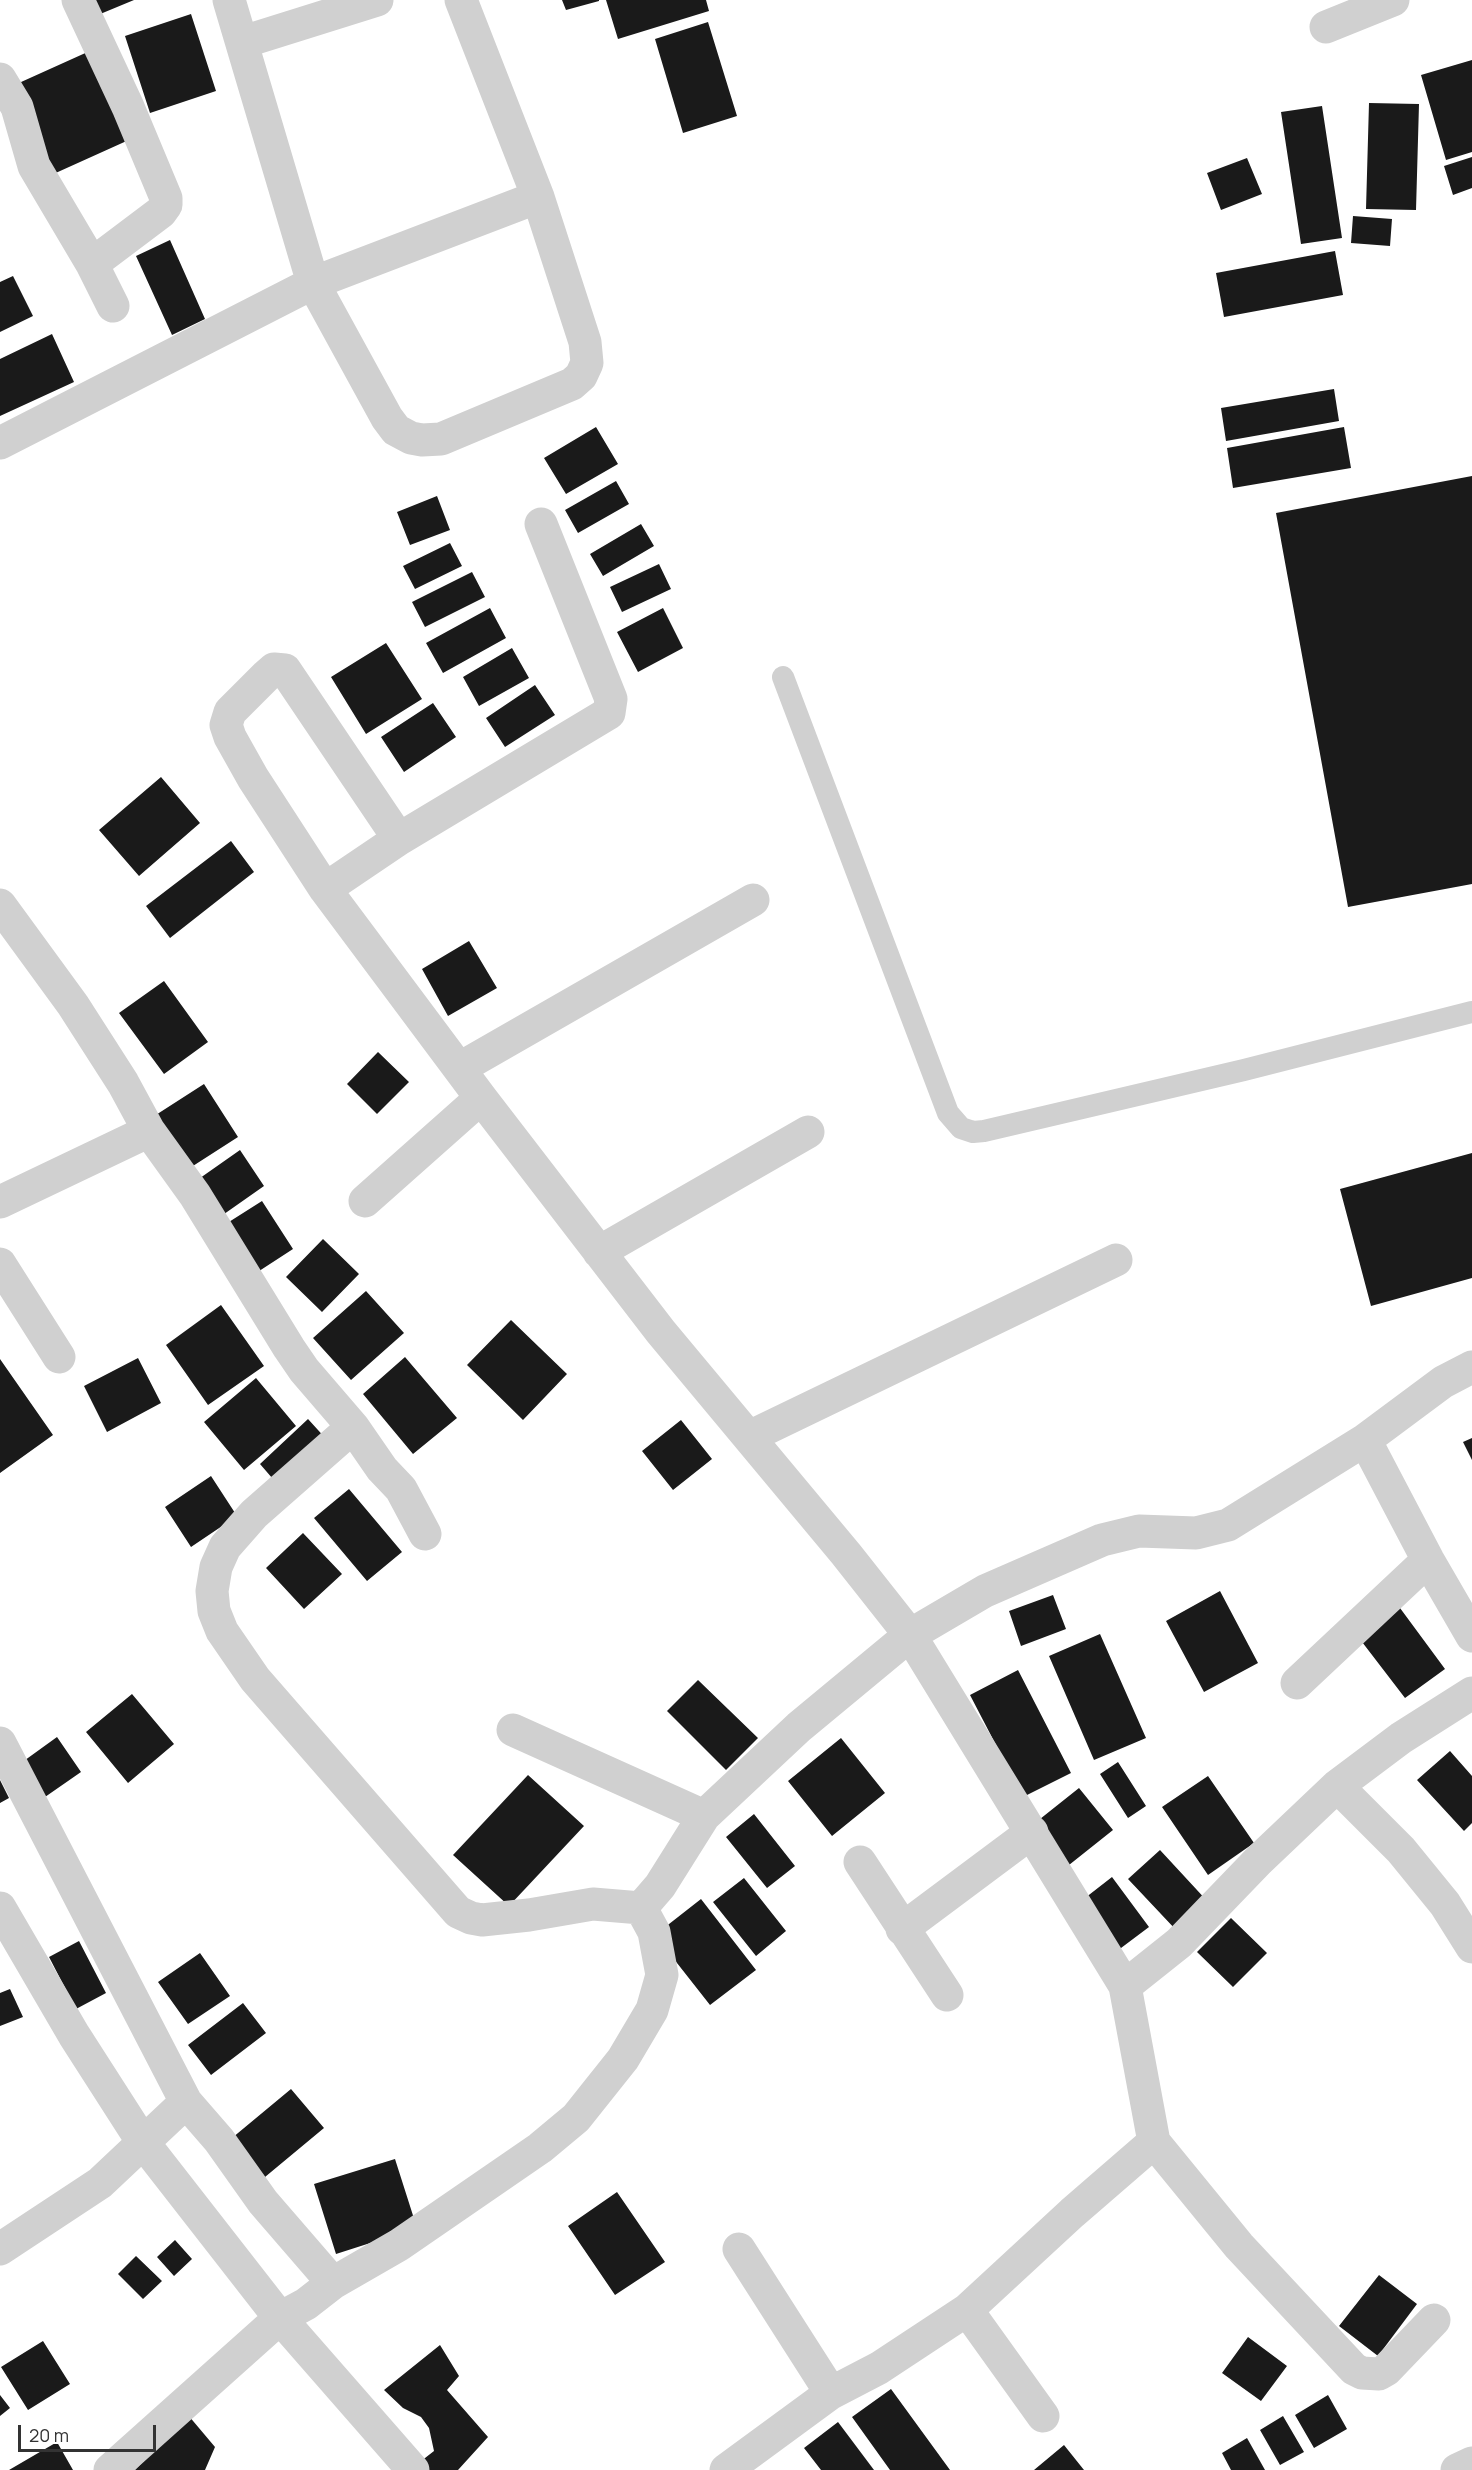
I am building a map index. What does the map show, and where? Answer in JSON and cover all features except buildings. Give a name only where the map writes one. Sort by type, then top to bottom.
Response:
[{"type":"street","points":[[78,0],[128,107],[166,198],[166,205],[161,212],[92,264]]},
{"type":"street","points":[[229,0],[313,283],[387,418],[396,430],[411,438],[441,438],[572,384],[581,376],[587,363],[585,342],[538,197],[461,0]]},
{"type":"street","points":[[243,42],[377,0]]},
{"type":"street","points":[[1326,27],[1393,0]]},
{"type":"street","points":[[0,79],[16,107],[34,166],[92,264],[113,306]]},
{"type":"street","points":[[0,443],[313,283],[538,197]]},
{"type":"street","points":[[325,889],[399,839],[609,713],[611,699],[541,524]]},
{"type":"street","points":[[399,839],[290,674],[280,668],[274,669],[227,716],[227,730],[253,778],[325,889],[481,1098],[705,1388],[749,1437],[910,1635],[1125,1986],[1154,2142],[1239,2246],[1354,2369],[1362,2373],[1379,2374],[1386,2370],[1434,2320]]},
{"type":"street","points":[[460,1068],[753,900]]},
{"type":"street","points":[[0,905],[73,1005],[123,1083],[149,1131],[195,1195],[289,1348],[304,1370],[353,1427],[382,1469],[400,1489],[425,1534]]},
{"type":"street","points":[[365,1201],[481,1098]]},
{"type":"street","points":[[5,1190],[149,1131]]},
{"type":"street","points":[[599,1252],[808,1132]]},
{"type":"street","points":[[749,1437],[939,1343],[1116,1260]]},
{"type":"street","points":[[0,1264],[59,1357]]},
{"type":"street","points":[[640,1908],[660,1886],[704,1816],[799,1727],[910,1635],[984,1591],[1102,1540],[1138,1531],[1196,1533],[1228,1524],[1365,1440],[1443,1382],[1472,1367]]},
{"type":"street","points":[[353,1427],[254,1514],[225,1547],[216,1568],[212,1591],[213,1611],[222,1631],[255,1679],[458,1912],[482,1920],[593,1904],[640,1908]]},
{"type":"street","points":[[1365,1440],[1428,1560],[1472,1636]]},
{"type":"street","points":[[1297,1683],[1428,1560]]},
{"type":"street","points":[[1125,1986],[1179,1943],[1258,1861],[1337,1786],[1401,1738],[1472,1693]]},
{"type":"street","points":[[513,1730],[704,1816]]},
{"type":"street","points":[[0,1743],[186,2102],[219,2140],[264,2202],[333,2283]]},
{"type":"street","points":[[1337,1786],[1401,1850],[1444,1904],[1472,1947]]},
{"type":"street","points":[[902,1929],[1032,1832]]},
{"type":"street","points":[[860,1862],[947,1995]]},
{"type":"street","points":[[0,1908],[74,2035],[142,2141],[280,2318],[413,2470]]},
{"type":"street","points":[[110,2470],[280,2318],[306,2304],[333,2283],[399,2245],[540,2148],[576,2118],[607,2082],[652,2010],[662,1975],[654,1932],[640,1908]]},
{"type":"street","points":[[0,2249],[99,2183],[186,2102]]},
{"type":"street","points":[[726,2470],[831,2393],[879,2368],[967,2310],[1072,2213],[1154,2142]]},
{"type":"street","points":[[740,2249],[831,2393]]},
{"type":"street","points":[[967,2310],[1043,2416]]},
{"type":"street","points":[[1457,2470],[1472,2463]]},
{"type":"lane","points":[[783,677],[948,1113],[962,1128],[973,1132],[984,1131],[1244,1070],[1472,1012]]}]
